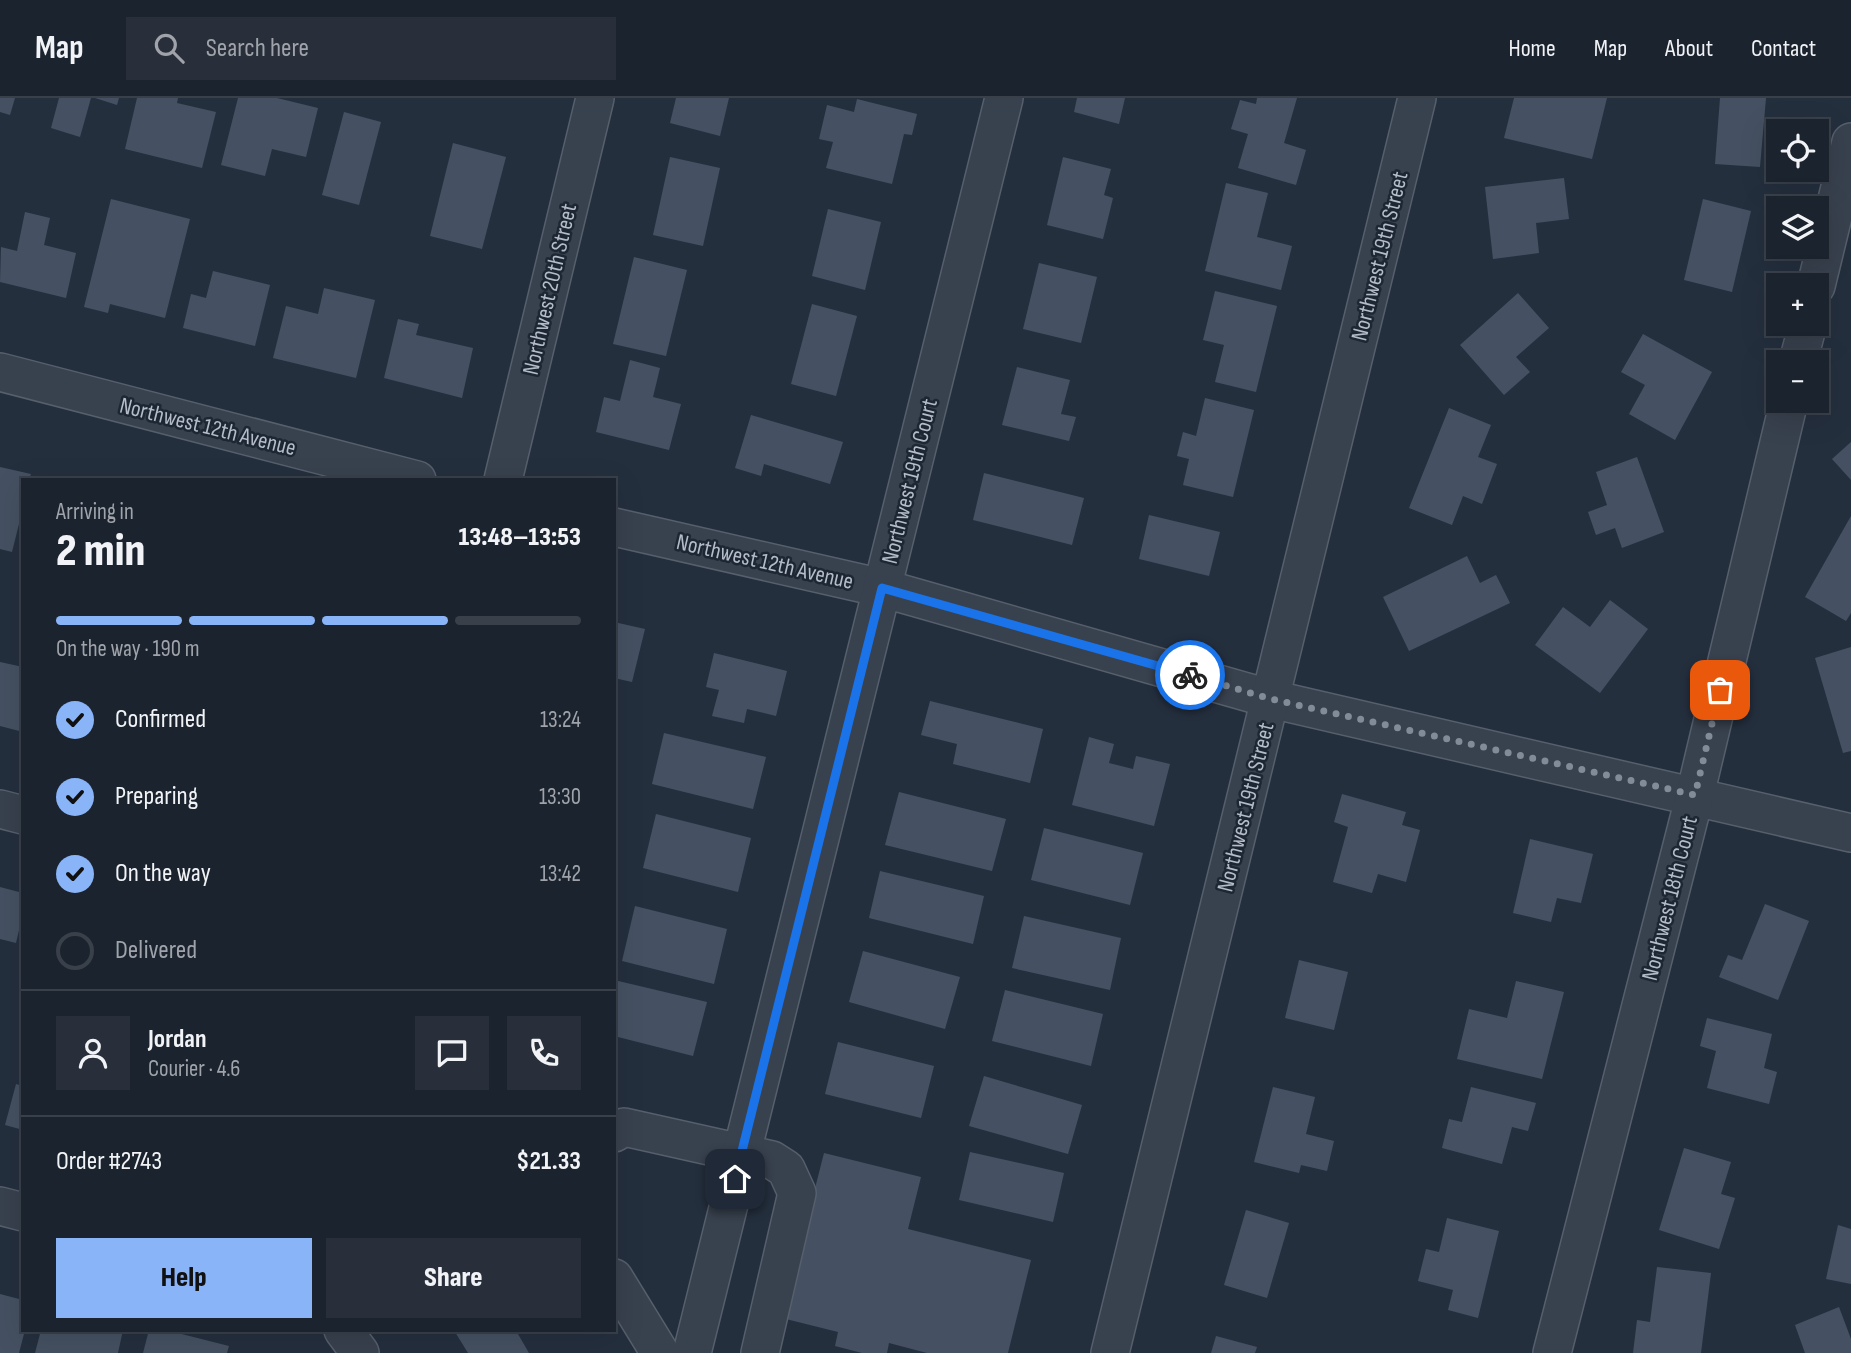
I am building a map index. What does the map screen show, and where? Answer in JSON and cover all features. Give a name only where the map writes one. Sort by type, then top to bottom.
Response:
[{"type":"street","name":"Northwest 20th Street","points":[[503,478],[595,98]]},
{"type":"street","name":"Northwest 19th Court","points":[[692,1353],[1004,98]]},
{"type":"street","name":"Northwest 19th Street","points":[[1110,1353],[1417,98]]},
{"type":"street","points":[[1819,273],[1851,142]]},
{"type":"street","name":"Northwest 12th Avenue","points":[[0,372],[409,478]]},
{"type":"street","name":"Northwest 18th Court","points":[[1552,1353],[1695,795],[1786,413]]},
{"type":"street","name":"Northwest 12th Avenue","points":[[616,527],[882,588],[1271,699],[1851,833]]},
{"type":"street","points":[[0,809],[21,814]]},
{"type":"street","points":[[616,1132],[624,1127],[772,1160],[786,1170],[797,1193],[760,1353]]},
{"type":"street","points":[[0,1206],[21,1211]]},
{"type":"street","points":[[616,1281],[660,1353]]},
{"type":"street","points":[[344,1332],[360,1353]]},
{"type":"building","points":[[0,98],[15,98],[10,115],[0,112]]},
{"type":"building","points":[[59,98],[91,98],[80,137],[51,128]]},
{"type":"building","points":[[95,98],[119,98],[117,105]]},
{"type":"building","points":[[137,98],[178,98],[177,103],[216,112],[202,168],[125,149]]},
{"type":"building","points":[[238,98],[277,98],[318,108],[306,157],[272,149],[265,176],[221,165]]},
{"type":"building","points":[[676,98],[729,98],[720,136],[670,123]]},
{"type":"building","points":[[1077,98],[1125,98],[1119,124],[1074,112]]},
{"type":"building","points":[[1257,98],[1297,98],[1284,143],[1306,150],[1296,185],[1238,168],[1248,134],[1231,129],[1240,100],[1256,104]]},
{"type":"building","points":[[1514,98],[1607,98],[1592,159],[1504,138]]},
{"type":"building","points":[[1720,98],[1766,98],[1760,167],[1715,164]]},
{"type":"building","points":[[857,99],[917,114],[912,135],[904,134],[892,184],[826,168],[833,142],[819,139],[827,105],[854,112]]},
{"type":"building","points":[[344,112],[381,122],[359,205],[322,195]]},
{"type":"building","points":[[453,143],[506,157],[482,249],[430,236]]},
{"type":"building","points":[[670,157],[720,168],[703,246],[653,235]]},
{"type":"building","points":[[1063,157],[1111,169],[1104,195],[1113,198],[1103,239],[1047,225]]},
{"type":"building","points":[[1564,178],[1569,219],[1536,223],[1539,253],[1493,259],[1485,187]]},
{"type":"building","points":[[1226,183],[1268,193],[1257,237],[1292,246],[1281,290],[1205,271]]},
{"type":"building","points":[[111,199],[190,219],[165,318],[110,304],[108,313],[84,307]]},
{"type":"building","points":[[1703,199],[1751,211],[1732,292],[1684,280]]},
{"type":"building","points":[[828,209],[881,222],[865,290],[812,276]]},
{"type":"building","points":[[25,212],[50,218],[44,245],[76,253],[66,298],[0,282],[1,247],[17,251]]},
{"type":"building","points":[[634,257],[687,270],[666,356],[613,344]]},
{"type":"building","points":[[1039,263],[1097,277],[1081,343],[1023,329]]},
{"type":"building","points":[[213,271],[270,285],[255,346],[183,328],[191,294],[206,298]]},
{"type":"building","points":[[324,288],[375,300],[356,378],[273,358],[286,306],[318,314]]},
{"type":"building","points":[[1215,291],[1277,306],[1256,392],[1215,382],[1224,345],[1203,340]]},
{"type":"building","points":[[1518,293],[1549,328],[1516,357],[1530,372],[1504,395],[1460,345]]},
{"type":"building","points":[[812,304],[857,316],[836,396],[791,384]]},
{"type":"building","points":[[398,319],[419,324],[416,335],[473,348],[462,398],[384,378]]},
{"type":"building","points":[[1643,334],[1712,372],[1675,440],[1629,414],[1645,385],[1621,372]]},
{"type":"building","points":[[630,360],[660,368],[653,397],[681,404],[669,450],[596,432],[604,397],[620,401]]},
{"type":"building","points":[[1017,367],[1070,380],[1061,414],[1076,417],[1069,441],[1002,425]]},
{"type":"building","points":[[1205,398],[1254,410],[1233,497],[1183,485],[1189,459],[1177,456],[1183,432],[1196,436]]},
{"type":"building","points":[[1449,408],[1491,425],[1478,457],[1497,464],[1482,504],[1463,496],[1452,525],[1409,508]]},
{"type":"building","points":[[751,415],[843,442],[830,484],[764,464],[761,476],[735,468]]},
{"type":"building","points":[[1851,442],[1851,480],[1832,459]]},
{"type":"building","points":[[1637,457],[1664,532],[1622,548],[1615,528],[1596,535],[1588,512],[1607,505],[1596,472]]},
{"type":"building","points":[[0,467],[31,474],[30,478],[21,478],[21,516],[12,552],[0,549]]},
{"type":"building","points":[[984,473],[1084,498],[1072,545],[973,520]]},
{"type":"building","points":[[1149,515],[1220,532],[1209,576],[1139,559]]},
{"type":"building","points":[[1851,516],[1851,613],[1846,621],[1805,597]]},
{"type":"building","points":[[1467,556],[1480,583],[1496,575],[1510,603],[1409,651],[1383,597]]},
{"type":"building","points":[[1610,600],[1648,629],[1600,693],[1535,645],[1563,607],[1590,627]]},
{"type":"building","points":[[616,622],[645,629],[632,682],[616,678]]},
{"type":"building","points":[[1851,647],[1851,751],[1843,753],[1815,658]]},
{"type":"building","points":[[714,653],[787,671],[776,716],[747,709],[744,723],[712,716],[719,690],[706,687]]},
{"type":"building","points":[[0,662],[21,667],[21,731],[0,726]]},
{"type":"building","points":[[930,701],[1043,729],[1030,783],[953,764],[957,744],[921,735]]},
{"type":"building","points":[[664,733],[766,757],[753,809],[652,784]]},
{"type":"building","points":[[1089,737],[1114,744],[1109,763],[1133,769],[1136,756],[1170,764],[1154,826],[1072,805]]},
{"type":"building","points":[[899,792],[1006,819],[992,871],[885,845]]},
{"type":"building","points":[[1342,794],[1406,812],[1402,825],[1420,830],[1406,882],[1378,874],[1372,893],[1333,882],[1348,827],[1334,822]]},
{"type":"building","points":[[656,814],[751,838],[738,892],[643,868]]},
{"type":"building","points":[[1044,828],[1143,853],[1130,905],[1031,880]]},
{"type":"building","points":[[1530,839],[1593,854],[1581,903],[1557,898],[1551,922],[1513,913]]},
{"type":"building","points":[[880,871],[984,896],[973,944],[869,918]]},
{"type":"building","points":[[0,887],[21,892],[21,922],[16,943],[0,939]]},
{"type":"building","points":[[1765,904],[1809,921],[1778,1000],[1719,977],[1728,955],[1742,960]]},
{"type":"building","points":[[635,906],[727,929],[714,984],[622,961]]},
{"type":"building","points":[[1024,916],[1121,938],[1110,990],[1012,968]]},
{"type":"building","points":[[863,951],[960,977],[945,1029],[849,1002]]},
{"type":"building","points":[[1299,960],[1348,972],[1334,1030],[1285,1018]]},
{"type":"building","points":[[616,980],[707,1002],[693,1056],[616,1037]]},
{"type":"building","points":[[1516,981],[1564,992],[1542,1079],[1457,1059],[1469,1009],[1507,1018]]},
{"type":"building","points":[[1005,990],[1103,1014],[1091,1066],[992,1041]]},
{"type":"building","points":[[1707,1018],[1772,1034],[1764,1068],[1777,1072],[1769,1104],[1707,1088],[1716,1051],[1700,1046]]},
{"type":"building","points":[[838,1042],[934,1066],[921,1118],[825,1094]]},
{"type":"building","points":[[984,1076],[1082,1105],[1068,1154],[969,1126]]},
{"type":"building","points":[[16,1084],[21,1085],[21,1129],[5,1125]]},
{"type":"building","points":[[1273,1087],[1315,1097],[1306,1134],[1334,1141],[1327,1171],[1301,1165],[1299,1173],[1254,1162]]},
{"type":"building","points":[[1471,1087],[1536,1103],[1528,1131],[1512,1127],[1502,1164],[1442,1148],[1449,1119],[1462,1122]]},
{"type":"building","points":[[1684,1148],[1731,1162],[1721,1194],[1735,1198],[1719,1249],[1659,1230]]},
{"type":"building","points":[[970,1152],[1064,1173],[1053,1222],[959,1200]]},
{"type":"building","points":[[824,1153],[921,1177],[908,1229],[1031,1260],[1008,1353],[927,1353],[889,1343],[887,1353],[862,1353],[835,1346],[838,1332],[782,1318]]},
{"type":"building","points":[[1246,1210],[1289,1223],[1267,1298],[1224,1285]]},
{"type":"building","points":[[1447,1218],[1499,1231],[1478,1318],[1448,1310],[1453,1290],[1418,1281],[1426,1249],[1439,1252]]},
{"type":"building","points":[[1838,1225],[1851,1229],[1851,1284],[1826,1279]]},
{"type":"building","points":[[1657,1267],[1711,1273],[1701,1353],[1633,1353],[1637,1320],[1650,1322]]},
{"type":"building","points":[[0,1294],[21,1299],[21,1332],[24,1332],[19,1353],[0,1353]]},
{"type":"building","points":[[1839,1307],[1851,1339],[1851,1353],[1805,1353],[1795,1325]]},
{"type":"building","points":[[40,1332],[123,1332],[118,1353],[35,1353]]},
{"type":"building","points":[[148,1332],[174,1332],[229,1346],[227,1353],[143,1353]]},
{"type":"building","points":[[455,1332],[520,1332],[518,1334],[529,1353],[468,1353]]},
{"type":"building","points":[[1216,1336],[1257,1347],[1255,1353],[1211,1353]]},
{"type":"way so far","points":[[1190,675],[1271,699],[1695,795],[1720,690]]},
{"type":"route","points":[[735,1179],[882,588],[1190,675]]}]
